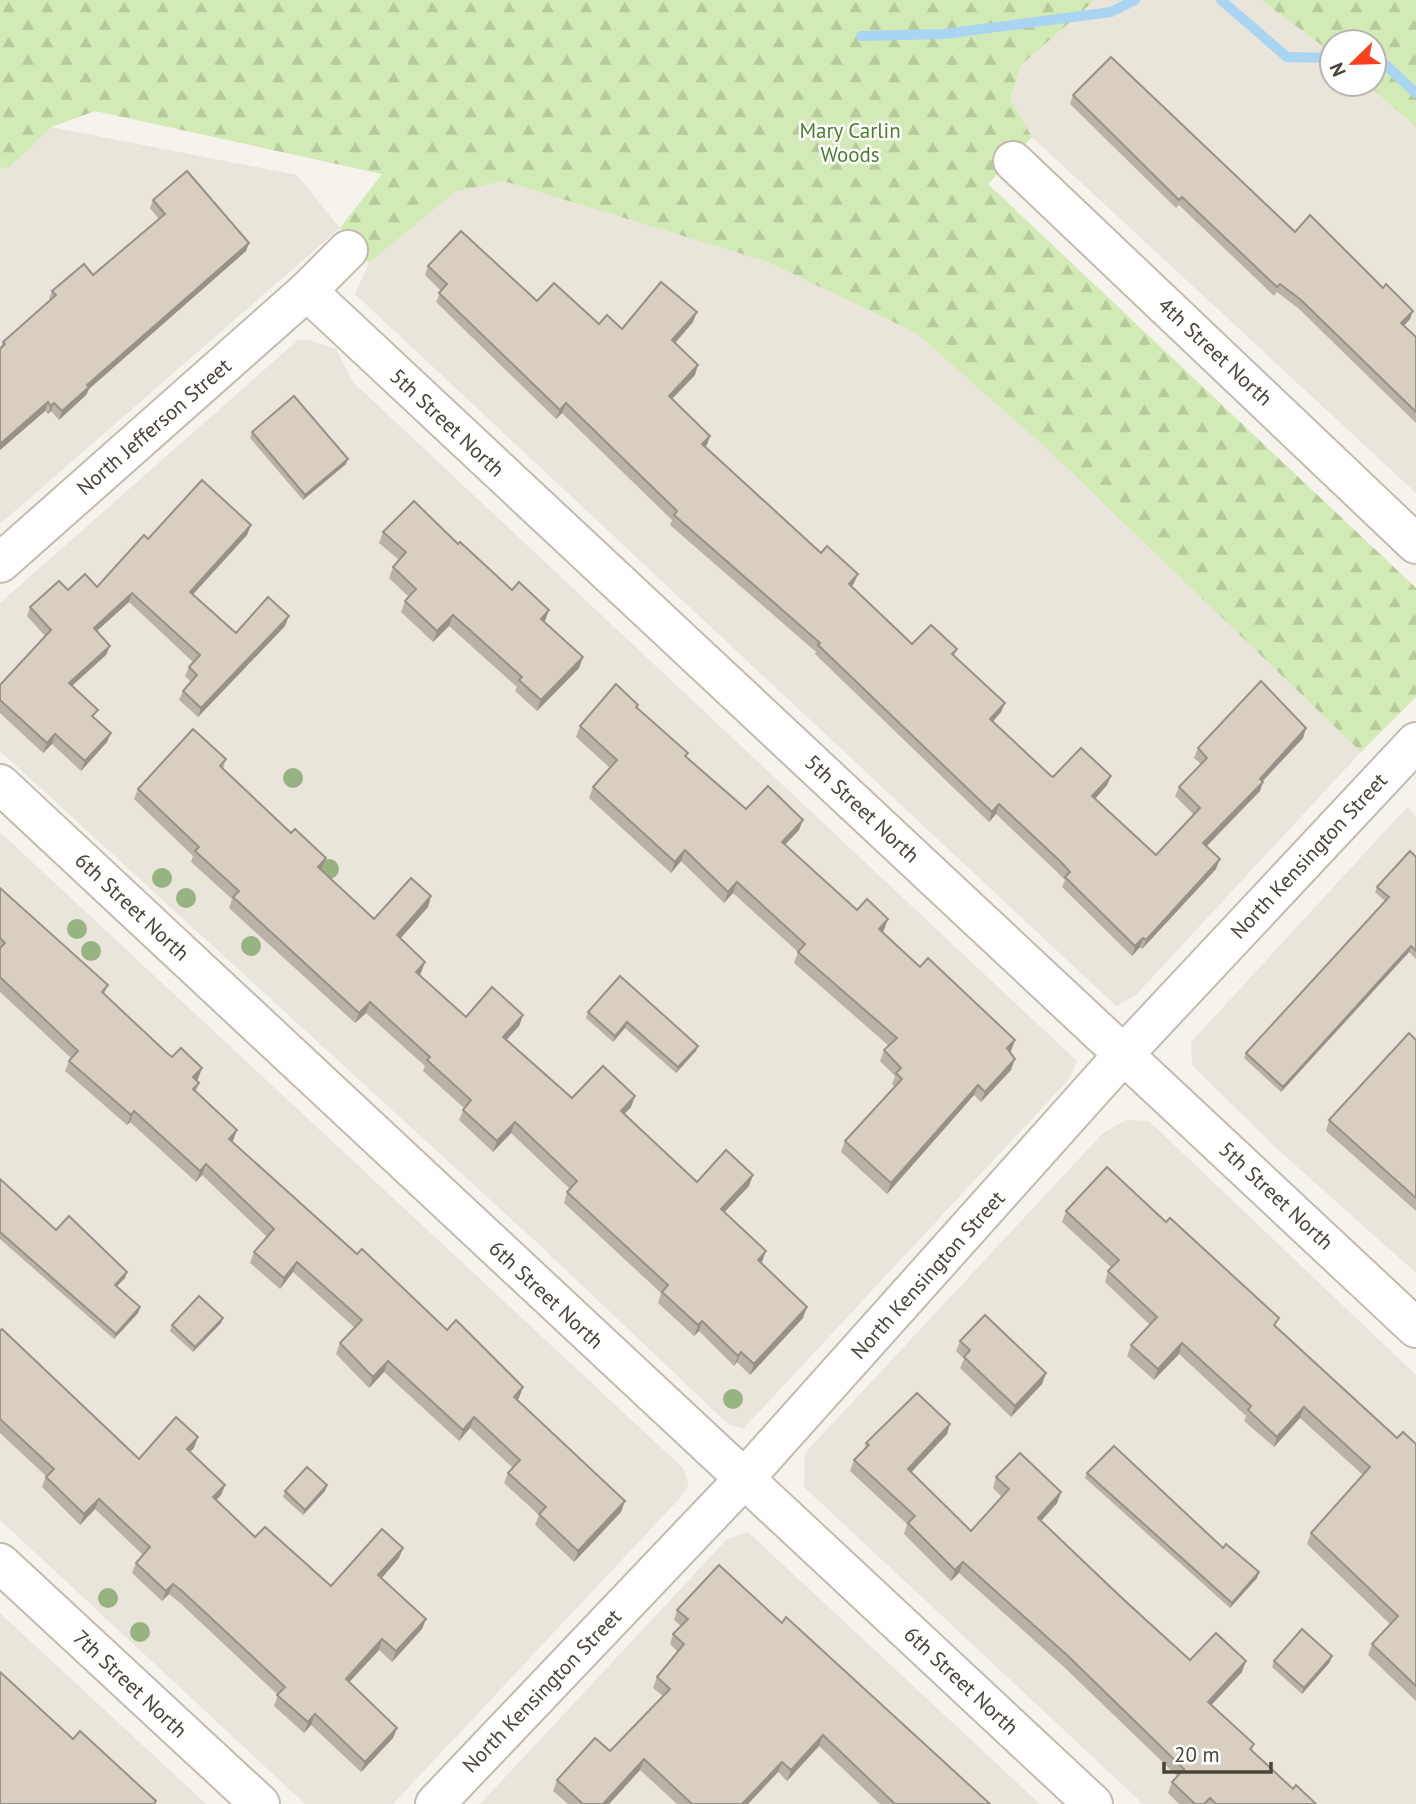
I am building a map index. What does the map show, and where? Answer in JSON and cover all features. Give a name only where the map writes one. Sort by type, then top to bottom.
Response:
[{"type":"street","name":"4th Street North","points":[[1013,161],[1416,544]]},
{"type":"street","name":"North Jefferson Street","points":[[0,563],[307,292],[348,250]]},
{"type":"street","name":"5th Street North","points":[[307,292],[1416,1328]]},
{"type":"street","name":"North Kensington Street","points":[[435,1804],[743,1480],[1124,1054],[1416,742]]},
{"type":"street","name":"6th Street North","points":[[0,785],[1093,1804]]},
{"type":"street","name":"7th Street North","points":[[0,1563],[260,1804]]},
{"type":"shaded area","points":[[1095,0],[1261,0],[1318,43],[1318,98],[1383,98],[1416,127],[1416,493],[1032,137],[1010,99],[1021,65]]},
{"type":"shaded area","points":[[51,127],[297,175],[340,228],[0,524],[0,168],[9,168]]},
{"type":"shaded area","points":[[503,181],[768,262],[916,333],[1046,448],[1361,752],[1136,995],[1116,1006],[355,294],[369,263],[455,192]]},
{"type":"shaded area","points":[[298,340],[309,340],[336,349],[353,382],[1077,1061],[1069,1079],[744,1428],[729,1425],[546,1251],[0,751],[0,603]]},
{"type":"shaded area","points":[[1408,806],[1416,818],[1416,1273],[1275,1147],[1192,1065],[1191,1042]]},
{"type":"shaded area","points":[[0,832],[683,1468],[689,1484],[679,1499],[393,1804],[305,1804],[0,1520]]},
{"type":"shaded area","points":[[1126,1120],[1149,1121],[1416,1375],[1416,1804],[1143,1804],[804,1487],[805,1453],[1103,1133]]},
{"type":"shaded area","points":[[748,1532],[1040,1804],[480,1804],[727,1539]]},
{"type":"shaded area","points":[[0,1613],[206,1804],[0,1804]]},
{"type":"green space","name":"Mary Carlin Woods","points":[[0,0],[1095,0],[1021,65],[1010,99],[1032,137],[988,184],[1416,588],[1416,697],[1361,752],[1046,448],[916,333],[768,262],[503,181],[455,192],[369,263],[340,228],[382,174],[95,111],[51,127],[9,168],[0,168]]},
{"type":"green space","points":[[1261,0],[1416,0],[1416,127],[1383,98],[1388,98],[1388,28],[1318,28],[1318,43]]},
{"type":"building","points":[[1111,57],[1295,232],[1310,215],[1383,288],[1386,284],[1413,311],[1401,323],[1416,337],[1416,412],[1301,300],[1280,284],[1277,287],[1182,197],[1179,200],[1073,95]]},
{"type":"building","points":[[187,171],[249,243],[87,385],[89,387],[62,411],[54,403],[51,406],[48,402],[0,444],[0,349],[5,344],[3,342],[56,295],[52,291],[84,264],[93,275],[165,214],[153,200]]},
{"type":"building","points":[[461,231],[537,301],[554,283],[599,324],[607,315],[622,329],[661,282],[697,312],[672,340],[698,365],[669,396],[710,436],[702,444],[821,553],[827,546],[858,574],[849,584],[912,644],[931,625],[957,649],[952,654],[1005,703],[990,719],[1051,776],[1081,748],[1111,776],[1092,796],[1156,855],[1200,808],[1179,787],[1207,758],[1198,748],[1261,681],[1306,728],[1260,779],[1263,782],[1203,843],[1220,859],[1146,940],[1143,938],[1135,946],[1065,877],[1070,872],[1061,862],[999,804],[992,812],[818,645],[820,643],[674,515],[677,511],[566,403],[560,410],[439,293],[447,284],[428,266]]},
{"type":"building","points":[[294,396],[348,459],[305,495],[252,432]]},
{"type":"building","points":[[202,480],[251,525],[190,592],[236,633],[268,597],[289,616],[201,708],[183,691],[197,675],[189,667],[200,655],[132,593],[94,628],[110,646],[69,683],[98,710],[92,716],[111,733],[85,761],[55,734],[47,743],[0,700],[0,685],[51,630],[30,607],[59,581],[68,590],[85,574],[97,587],[144,535],[148,539]]},
{"type":"building","points":[[414,501],[458,544],[460,542],[512,590],[519,582],[549,610],[541,619],[583,657],[541,700],[519,680],[522,677],[453,615],[437,631],[405,601],[416,589],[393,567],[406,552],[383,532]]},
{"type":"building","points":[[616,684],[638,705],[636,707],[688,753],[685,756],[746,809],[768,786],[803,820],[782,842],[857,910],[867,899],[888,919],[879,929],[920,967],[928,958],[1015,1040],[1007,1048],[1015,1059],[985,1092],[978,1085],[891,1183],[845,1141],[902,1079],[896,1073],[901,1068],[884,1050],[897,1038],[798,952],[805,944],[737,882],[728,892],[685,850],[675,862],[593,787],[617,760],[580,726]]},
{"type":"building","points":[[193,729],[226,759],[220,766],[291,833],[295,829],[326,858],[318,867],[374,919],[411,878],[431,896],[397,935],[425,962],[416,972],[466,1017],[492,987],[523,1015],[503,1037],[572,1098],[603,1066],[635,1096],[621,1111],[697,1182],[726,1150],[753,1175],[721,1209],[766,1251],[758,1260],[807,1307],[754,1364],[741,1352],[738,1356],[702,1321],[698,1325],[662,1292],[668,1285],[567,1192],[577,1181],[515,1122],[497,1141],[463,1110],[471,1100],[427,1060],[430,1057],[370,1002],[359,1013],[233,897],[239,891],[195,851],[199,847],[138,789]]},
{"type":"building","points":[[1410,851],[1416,857],[1416,951],[1411,946],[1283,1087],[1246,1053],[1389,897],[1377,887]]},
{"type":"building","points":[[0,888],[108,985],[102,992],[167,1053],[172,1057],[181,1048],[202,1068],[193,1077],[199,1083],[193,1089],[237,1130],[229,1139],[357,1254],[362,1249],[447,1330],[456,1320],[523,1387],[514,1397],[625,1501],[578,1551],[539,1514],[546,1507],[508,1473],[520,1460],[474,1417],[463,1430],[388,1361],[373,1377],[340,1343],[362,1320],[297,1262],[284,1278],[254,1252],[274,1229],[206,1164],[200,1171],[134,1111],[131,1115],[69,1061],[78,1051],[0,977],[0,948],[5,943],[0,938]]},
{"type":"building","points":[[620,976],[698,1046],[678,1067],[627,1022],[615,1036],[588,1012]]},
{"type":"building","points":[[1409,1033],[1416,1040],[1416,1198],[1329,1120]]},
{"type":"building","points":[[1107,1167],[1166,1222],[1170,1218],[1279,1318],[1274,1325],[1397,1438],[1403,1432],[1416,1444],[1416,1686],[1372,1644],[1398,1616],[1311,1533],[1370,1467],[1304,1407],[1277,1437],[1248,1410],[1251,1406],[1182,1343],[1158,1369],[1131,1345],[1157,1317],[1108,1271],[1119,1260],[1066,1211]]},
{"type":"building","points":[[0,1179],[56,1230],[69,1216],[127,1272],[115,1285],[140,1307],[116,1334],[0,1232]]},
{"type":"building","points":[[199,1296],[223,1318],[195,1347],[172,1325]]},
{"type":"building","points":[[985,1315],[1046,1373],[1015,1406],[964,1357],[970,1350],[960,1341]]},
{"type":"building","points":[[2,1329],[139,1459],[176,1417],[198,1437],[187,1449],[225,1485],[213,1497],[255,1537],[265,1527],[331,1586],[382,1529],[403,1548],[378,1575],[426,1619],[396,1651],[382,1639],[346,1679],[397,1728],[365,1762],[315,1714],[308,1722],[277,1695],[285,1687],[182,1591],[173,1584],[166,1591],[136,1563],[150,1547],[99,1499],[84,1514],[46,1477],[54,1469],[0,1419]]},
{"type":"building","points":[[917,1393],[950,1424],[908,1469],[971,1531],[1009,1489],[996,1477],[1020,1453],[1061,1492],[1038,1518],[1124,1600],[1190,1660],[1216,1633],[1246,1661],[1208,1702],[1254,1744],[1250,1749],[1293,1789],[1296,1785],[1316,1804],[1216,1804],[1210,1798],[1204,1804],[1195,1804],[1172,1782],[1184,1769],[1068,1656],[963,1562],[955,1570],[908,1523],[915,1516],[854,1460],[869,1445],[866,1443]]},
{"type":"building","points":[[1114,1446],[1223,1548],[1226,1544],[1259,1572],[1232,1603],[1087,1473]]},
{"type":"building","points":[[307,1467],[327,1485],[305,1510],[285,1491]]},
{"type":"building","points":[[719,1565],[782,1623],[786,1617],[990,1804],[895,1804],[823,1735],[791,1770],[782,1762],[742,1804],[692,1804],[644,1759],[603,1804],[583,1804],[557,1780],[595,1738],[610,1751],[670,1689],[657,1677],[684,1644],[673,1634],[688,1619],[677,1610]]},
{"type":"building","points":[[1302,1629],[1332,1656],[1304,1688],[1274,1661]]},
{"type":"building","points":[[0,1672],[73,1739],[80,1731],[156,1801],[154,1804],[0,1804]]},
{"type":"waterway","points":[[861,36],[944,34],[1111,12],[1135,0]]},
{"type":"waterway","points":[[1221,0],[1287,57],[1318,58]]},
{"type":"waterway","points":[[1388,67],[1416,93]]}]
